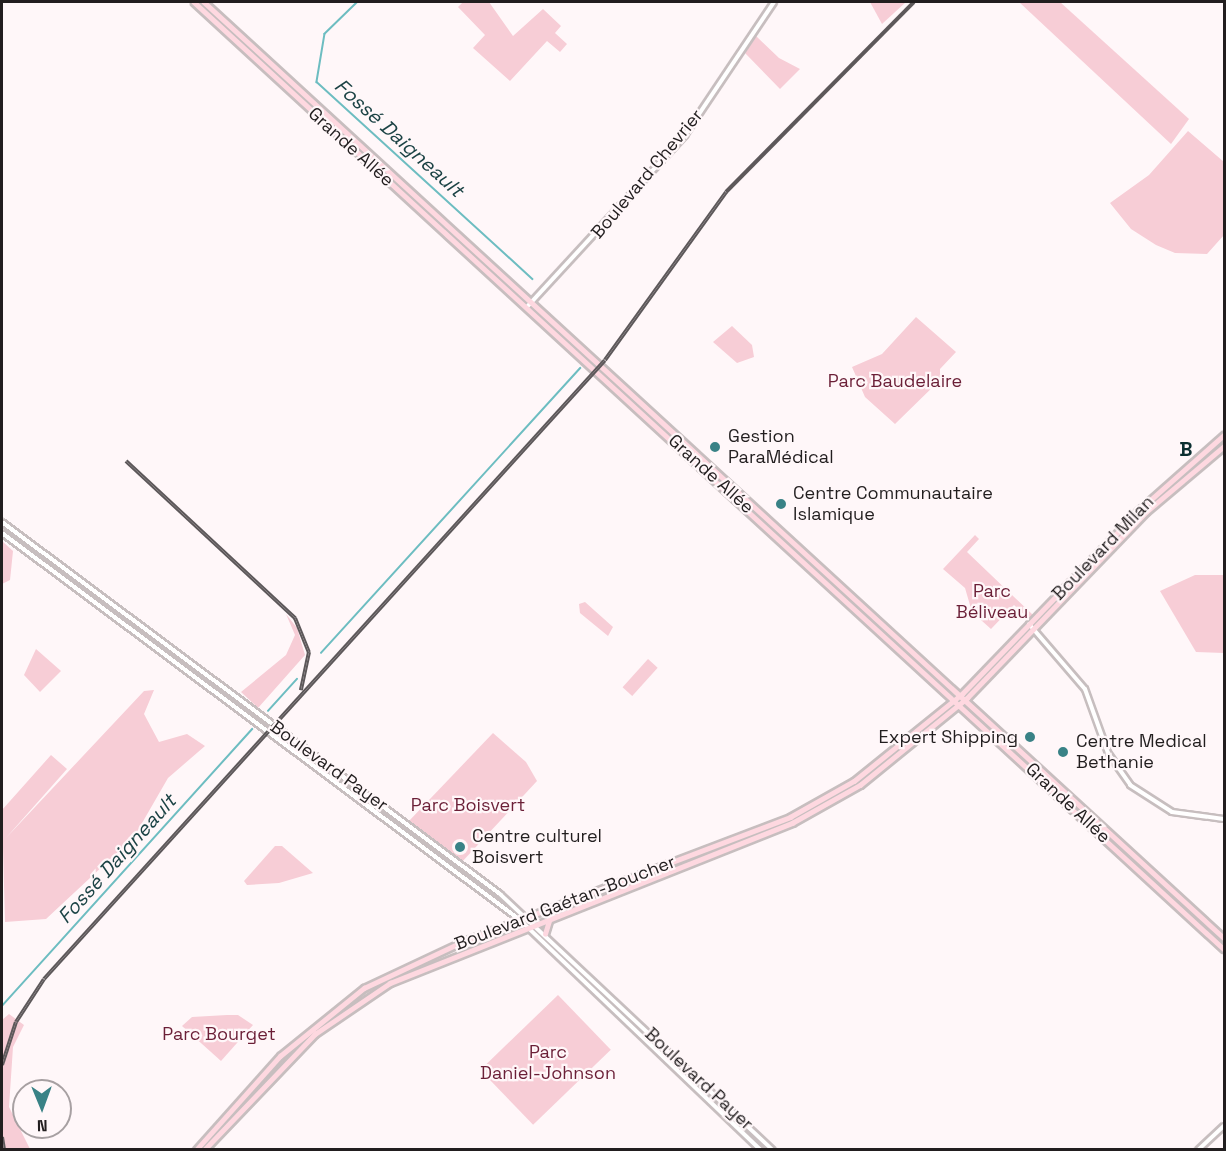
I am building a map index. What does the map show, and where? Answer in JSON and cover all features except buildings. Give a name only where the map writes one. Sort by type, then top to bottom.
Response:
[{"type":"main road","name":"Grande Allée","points":[[194,2],[958,701],[1224,949]]},
{"type":"main road","name":"Grande Allée","points":[[204,2],[964,696],[1224,938]]},
{"type":"main road","name":"Boulevard Milan","points":[[1031,627],[1138,511],[1224,435]]},
{"type":"main road","name":"Boulevard Milan","points":[[964,696],[1146,512],[1224,446]]},
{"type":"main road","name":"Boulevard Gaétan-Boucher","points":[[204,1149],[289,1058],[340,1014],[409,973],[818,811],[860,785],[964,696]]},
{"type":"main road","name":"Boulevard Gaétan-Boucher","points":[[196,1149],[280,1056],[364,988],[527,917],[812,806],[859,778],[958,701]]},
{"type":"main road","points":[[604,888],[606,894]]},
{"type":"main road","points":[[545,934],[551,916]]},
{"type":"street","name":"Boulevard Chevrier","points":[[527,307],[685,135],[774,2]]},
{"type":"street","name":"Boulevard Payer","points":[[2,522],[495,890],[527,917],[773,1149]]},
{"type":"street","name":"Boulevard Payer","points":[[2,533],[301,754],[520,920],[761,1149]]},
{"type":"street","points":[[1031,627],[1085,689],[1109,756],[1132,788],[1175,814],[1224,819]]},
{"type":"street","points":[[301,754],[306,749]]},
{"type":"street","points":[[490,897],[495,890]]},
{"type":"street","points":[[1198,1149],[1224,1126]]},
{"type":"green space","points":[[463,2],[489,2],[513,36],[543,9],[561,26],[555,33],[567,44],[560,52],[547,41],[510,81],[473,48],[485,35],[458,7]]},
{"type":"green space","points":[[870,2],[906,2],[882,24]]},
{"type":"green space","points":[[1019,2],[1060,2],[1189,119],[1171,144]]},
{"type":"green space","points":[[756,36],[779,58],[800,69],[780,89],[745,53]]},
{"type":"green space","points":[[1188,131],[1224,162],[1224,235],[1207,254],[1175,253],[1156,245],[1131,229],[1110,203],[1149,175]]},
{"type":"green space","name":"Parc Baudelaire","points":[[916,317],[956,352],[940,369],[940,380],[895,424],[865,397],[852,367],[882,354]]},
{"type":"green space","points":[[732,326],[752,345],[754,357],[737,363],[713,342]]},
{"type":"green space","name":"Parc Béliveau","points":[[975,535],[979,539],[967,552],[1033,615],[1029,619],[1014,605],[991,629],[972,612],[965,588],[943,569]]},
{"type":"green space","points":[[2,541],[13,551],[10,580],[2,584]]},
{"type":"green space","points":[[1195,575],[1224,575],[1224,653],[1196,652],[1160,591]]},
{"type":"green space","points":[[585,602],[613,627],[608,636],[580,613],[579,604]]},
{"type":"green space","points":[[286,614],[297,628],[305,655],[258,708],[241,692],[286,655],[295,635]]},
{"type":"green space","points":[[36,649],[61,671],[40,692],[24,675]]},
{"type":"green space","points":[[648,659],[658,668],[632,696],[623,687]]},
{"type":"green space","points":[[154,690],[144,714],[159,742],[187,734],[205,746],[168,778],[134,837],[46,919],[5,922],[2,810],[51,755],[67,769],[5,839],[144,691]]},
{"type":"green space","name":"Parc Boisvert","points":[[493,733],[526,762],[537,781],[461,863],[408,822]]},
{"type":"green space","points":[[275,846],[282,846],[313,873],[279,883],[247,885],[244,881]]},
{"type":"green space","name":"Parc Daniel-Johnson","points":[[558,995],[611,1050],[533,1125],[480,1070]]},
{"type":"green space","points":[[9,1014],[24,1025],[13,1047],[9,1107],[12,1113],[12,1139],[25,1139],[30,1149],[2,1149],[2,1020]]},
{"type":"green space","name":"Parc Bourget","points":[[238,1015],[253,1025],[221,1061],[182,1026],[192,1017]]},
{"type":"waterway","name":"Fossé Daigneault","points":[[358,2],[325,34],[317,82],[533,279]]},
{"type":"waterway","name":"Fossé Daigneault","points":[[321,653],[580,368]]},
{"type":"waterway","name":"Fossé Daigneault","points":[[268,711],[297,679]]},
{"type":"waterway","name":"Fossé Daigneault","points":[[2,1006],[252,729]]},
{"type":"railway","points":[[2,1065],[16,1022],[44,979],[605,360],[726,192],[914,2]]},
{"type":"railway","points":[[126,461],[295,618],[309,652],[301,690]]},
{"type":"railway","points":[[2,1137],[4,1150]]},
{"type":"place","name":"Gestion ParaMédical","points":[[715,447]]},
{"type":"place","name":"Centre Communautaire Islamique","points":[[781,504]]},
{"type":"place","name":"Expert Shipping","points":[[1030,737]]},
{"type":"place","name":"Centre Medical Bethanie","points":[[1063,752]]},
{"type":"place","name":"Centre culturel Boisvert","points":[[460,847]]},
{"type":"district","name":"B","points":[[1186,449]]}]
